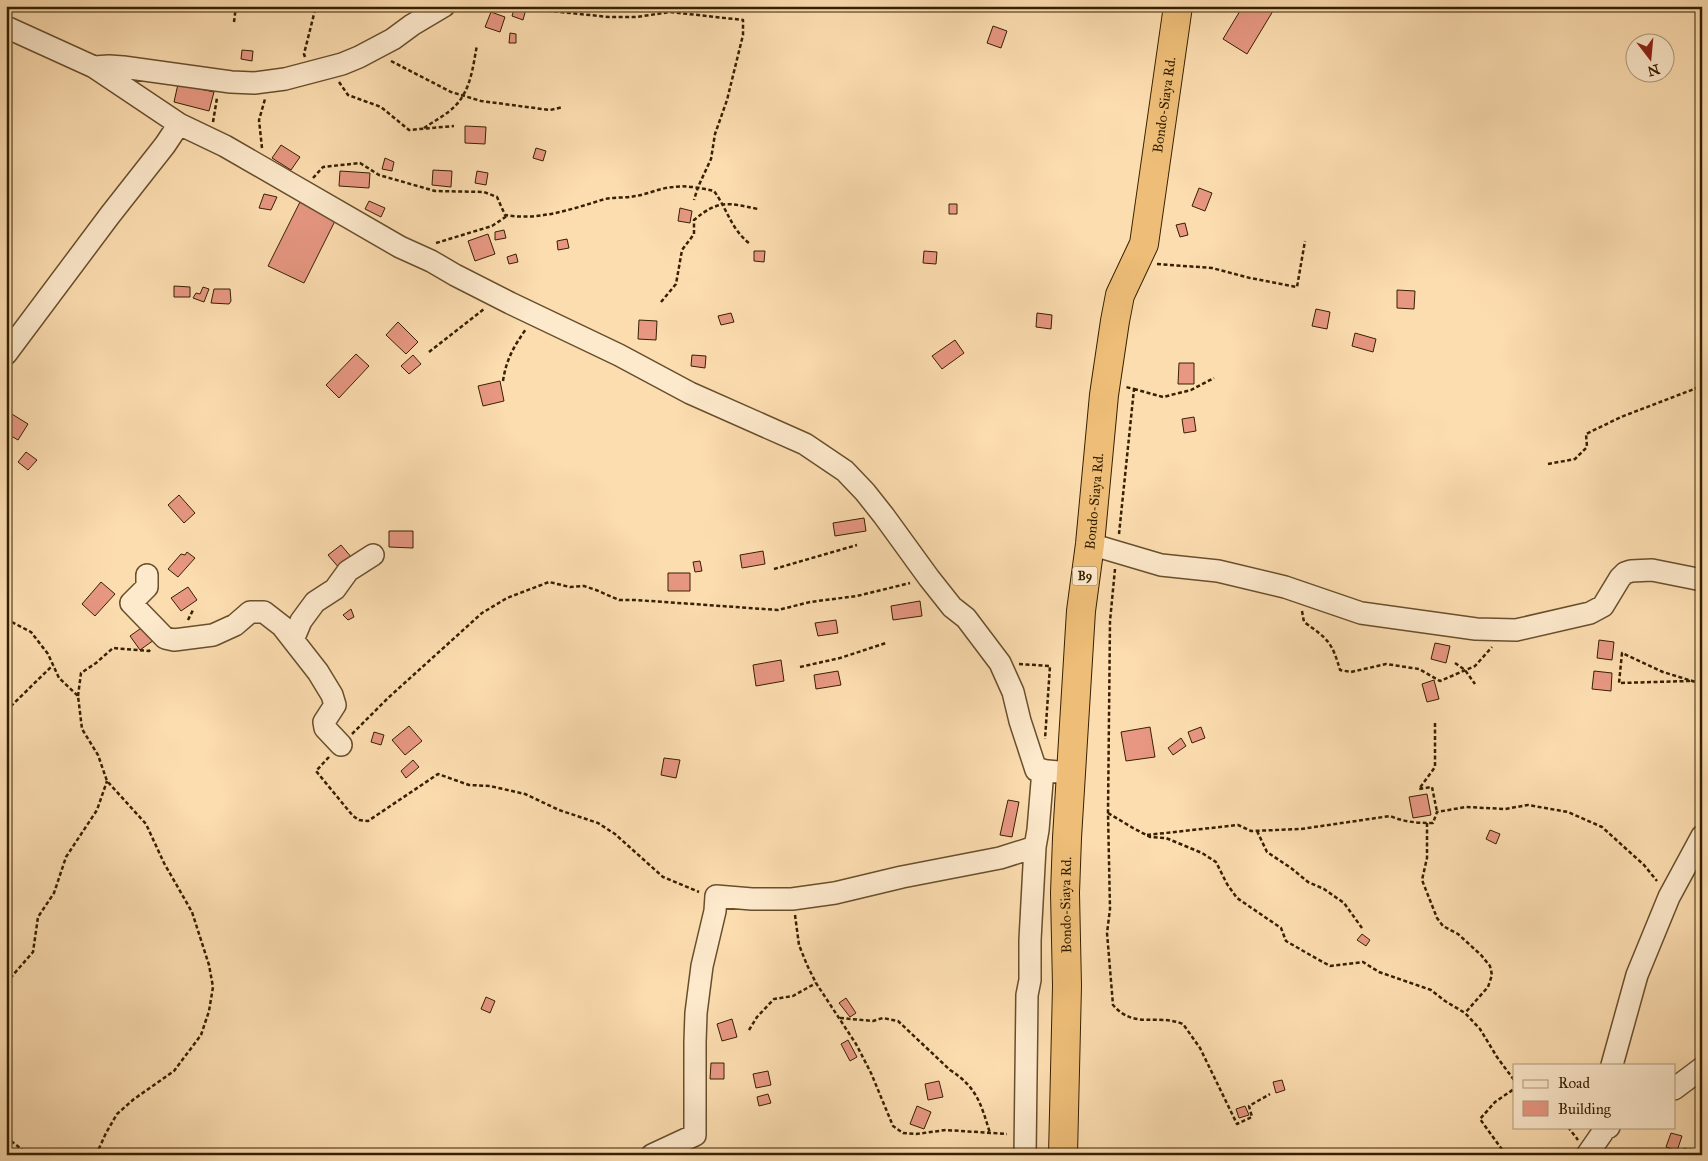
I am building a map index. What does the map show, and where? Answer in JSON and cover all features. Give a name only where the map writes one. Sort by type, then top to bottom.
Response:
[{"type":"highway","name":"Bondo-Siaya Rd.","points":[[1063,1155],[1067,986],[1065,893],[1080,610],[1090,544],[1106,384],[1115,321],[1120,295],[1144,244],[1178,6]]},
{"type":"street","points":[[94,67],[123,67],[254,83],[285,79],[335,66],[359,57],[378,48],[444,6]]},
{"type":"street","points":[[6,27],[94,67],[179,124],[265,169],[411,252],[619,355],[690,393],[805,444],[845,471],[884,516],[952,607],[966,618],[1000,663],[1014,692],[1020,721],[1036,770],[1070,772]]},
{"type":"street","points":[[6,354],[110,215],[166,145],[179,124]]},
{"type":"street","points":[[1090,544],[1161,565],[1202,569],[1285,587],[1361,613],[1476,629],[1509,630],[1543,625],[1590,613],[1603,606],[1620,578],[1625,573],[1631,571],[1652,570],[1702,580]]},
{"type":"street","points":[[292,640],[301,621],[315,602],[335,589],[348,571],[373,555]]},
{"type":"street","points":[[147,575],[147,587],[130,603],[165,638],[174,640],[214,635],[235,625],[250,612],[264,612],[282,626],[318,672],[332,695],[335,705],[324,722],[325,728],[341,745]]},
{"type":"street","points":[[1025,1144],[1030,931],[1035,847],[1043,770]]},
{"type":"street","points":[[1612,1064],[1637,975],[1670,897],[1702,836]]},
{"type":"street","points":[[652,1155],[695,1135],[696,1013],[702,966],[716,896],[752,899],[792,899],[835,893],[902,877],[1000,858],[1035,847]]},
{"type":"street","points":[[1676,1088],[1702,1068]]},
{"type":"street","points":[[1587,1155],[1606,1128]]},
{"type":"path","points":[[234,22],[236,6]]},
{"type":"path","points":[[312,72],[304,54],[316,6]]},
{"type":"path","points":[[541,10],[609,17],[637,17],[670,12],[743,20],[743,35],[727,100],[715,134],[711,158],[694,200]]},
{"type":"path","points":[[423,129],[456,105],[463,95],[472,75],[477,46]]},
{"type":"path","points":[[378,48],[393,62],[451,92],[481,100],[518,106],[550,110],[563,108]]},
{"type":"path","points":[[335,66],[340,83],[348,95],[381,107],[410,130],[454,126]]},
{"type":"path","points":[[265,169],[258,120],[266,95],[285,79]]},
{"type":"path","points":[[206,137],[214,116],[216,99],[222,80]]},
{"type":"path","points":[[301,190],[323,167],[360,163],[379,174],[435,191],[484,192],[497,198],[505,215],[534,217],[588,206],[607,199],[634,197],[673,187],[698,187],[714,191],[739,235],[750,244]]},
{"type":"path","points":[[661,302],[676,284],[682,250],[694,234],[694,220],[706,211],[728,203],[758,209]]},
{"type":"path","points":[[411,252],[441,240],[492,226],[508,215]]},
{"type":"path","points":[[1136,262],[1212,268],[1297,287],[1305,241]]},
{"type":"path","points":[[429,352],[499,297]]},
{"type":"path","points":[[502,381],[506,363],[515,344],[535,315]]},
{"type":"path","points":[[1106,384],[1163,397],[1191,390],[1214,378]]},
{"type":"path","points":[[1548,464],[1575,459],[1587,447],[1586,434],[1612,421],[1702,386]]},
{"type":"path","points":[[1134,389],[1110,621],[1108,813],[1110,908],[1107,934],[1113,1005],[1120,1012],[1134,1020],[1164,1020],[1183,1024],[1200,1048],[1237,1124],[1252,1117],[1249,1106],[1270,1094]]},
{"type":"path","points":[[774,570],[856,545]]},
{"type":"path","points":[[716,896],[700,892],[664,877],[616,834],[598,823],[559,810],[525,794],[469,785],[438,774],[368,821],[359,820],[353,816],[316,771],[388,698],[482,613],[507,598],[550,582],[570,587],[584,586],[619,600],[778,610],[810,602],[857,596],[929,578]]},
{"type":"path","points":[[1301,609],[1304,622],[1323,635],[1334,648],[1340,670],[1351,672],[1386,664],[1419,669],[1440,682],[1475,666],[1509,630]]},
{"type":"path","points":[[6,619],[31,632],[48,654],[58,678],[78,696]]},
{"type":"path","points":[[800,666],[840,658],[886,643]]},
{"type":"path","points":[[96,1155],[117,1114],[134,1099],[174,1071],[201,1035],[209,1011],[213,987],[209,965],[192,912],[164,863],[146,824],[107,781],[98,755],[82,729],[78,696],[81,673],[113,648]]},
{"type":"path","points":[[1690,681],[1618,683],[1622,653],[1663,672],[1702,684]]},
{"type":"path","points":[[1000,663],[1050,666],[1043,770]]},
{"type":"path","points":[[1456,663],[1465,670],[1476,684]]},
{"type":"path","points":[[6,710],[53,666]]},
{"type":"path","points":[[1147,835],[1238,825],[1251,831],[1301,829],[1390,816],[1407,822],[1432,823],[1437,812],[1432,787],[1419,789],[1435,767],[1435,723]]},
{"type":"path","points":[[6,983],[34,952],[38,917],[54,893],[66,857],[97,810],[107,781]]},
{"type":"path","points":[[1437,812],[1466,807],[1505,808],[1528,806],[1568,812],[1602,826],[1644,865],[1670,897]]},
{"type":"path","points":[[1108,813],[1150,837],[1166,838],[1202,853],[1216,862],[1227,884],[1237,898],[1281,928],[1286,941],[1330,966],[1363,962],[1379,972],[1431,990],[1445,1002],[1465,1013],[1480,1029],[1513,1079]]},
{"type":"path","points":[[1428,823],[1427,858],[1422,880],[1437,918],[1443,926],[1458,934],[1481,955],[1490,966],[1492,975],[1488,986],[1465,1013]]},
{"type":"path","points":[[1257,831],[1267,852],[1308,882],[1324,890],[1344,904],[1362,928]]},
{"type":"path","points":[[792,899],[799,945],[816,983],[856,1044],[871,1073],[893,1126],[903,1134],[946,1130],[990,1133],[1025,1144]]},
{"type":"path","points":[[749,1030],[757,1017],[774,999],[793,996],[816,983]]},
{"type":"path","points":[[840,1018],[873,1021],[884,1018],[898,1021],[950,1070],[959,1076],[978,1096],[990,1133]]},
{"type":"path","points":[[1506,1155],[1480,1119],[1495,1102],[1513,1090]]},
{"type":"path","points":[[6,1137],[29,1155]]},
{"type":"path","points":[[1664,1155],[1687,1149],[1702,1154]]},
{"type":"building","points":[[515,6],[526,9],[523,20],[512,16]]},
{"type":"building","points":[[1243,6],[1276,6],[1247,54],[1223,39]]},
{"type":"building","points":[[491,12],[505,17],[500,32],[485,27]]},
{"type":"building","points":[[993,26],[1007,31],[1001,48],[987,43]]},
{"type":"building","points":[[510,33],[516,34],[516,43],[509,43]]},
{"type":"building","points":[[242,50],[253,51],[252,61],[241,59]]},
{"type":"building","points":[[178,84],[214,92],[209,111],[174,102]]},
{"type":"building","points":[[465,126],[486,127],[485,144],[465,143]]},
{"type":"building","points":[[281,145],[300,157],[291,170],[272,158]]},
{"type":"building","points":[[536,148],[546,151],[543,161],[533,158]]},
{"type":"building","points":[[385,158],[394,162],[392,171],[382,169]]},
{"type":"building","points":[[433,170],[452,171],[451,187],[432,185]]},
{"type":"building","points":[[340,171],[370,173],[369,188],[339,186]]},
{"type":"building","points":[[477,171],[488,173],[486,185],[475,183]]},
{"type":"building","points":[[1199,188],[1212,193],[1205,211],[1192,206]]},
{"type":"building","points":[[264,194],[277,197],[271,210],[259,208]]},
{"type":"building","points":[[301,200],[337,217],[304,283],[268,266]]},
{"type":"building","points":[[369,201],[385,208],[381,217],[365,209]]},
{"type":"building","points":[[949,204],[957,204],[957,214],[949,214]]},
{"type":"building","points":[[680,208],[692,211],[690,223],[678,221]]},
{"type":"building","points":[[1185,223],[1188,235],[1180,237],[1176,225]]},
{"type":"building","points":[[504,230],[506,238],[495,240],[495,232]]},
{"type":"building","points":[[488,234],[495,254],[475,261],[468,241]]},
{"type":"building","points":[[567,239],[569,248],[558,250],[557,241]]},
{"type":"building","points":[[754,251],[765,251],[764,262],[754,261]]},
{"type":"building","points":[[924,251],[937,252],[936,264],[923,263]]},
{"type":"building","points":[[516,254],[518,262],[509,264],[507,257]]},
{"type":"building","points":[[174,286],[190,287],[190,297],[174,297]]},
{"type":"building","points":[[203,287],[209,289],[204,302],[193,298],[196,293],[200,294]]},
{"type":"building","points":[[214,289],[230,289],[231,301],[229,304],[211,303]]},
{"type":"building","points":[[1397,290],[1415,291],[1414,309],[1397,308]]},
{"type":"building","points":[[1316,309],[1330,312],[1327,329],[1312,326]]},
{"type":"building","points":[[731,313],[734,322],[721,325],[718,316]]},
{"type":"building","points":[[1037,313],[1052,315],[1051,329],[1036,327]]},
{"type":"building","points":[[639,320],[657,321],[656,340],[638,339]]},
{"type":"building","points":[[398,322],[418,342],[406,354],[386,335]]},
{"type":"building","points":[[1355,333],[1376,339],[1373,352],[1352,346]]},
{"type":"building","points":[[955,340],[964,353],[942,369],[932,356]]},
{"type":"building","points":[[356,354],[369,366],[339,398],[326,385]]},
{"type":"building","points":[[413,355],[421,364],[409,374],[401,366]]},
{"type":"building","points":[[692,355],[706,356],[705,368],[691,366]]},
{"type":"building","points":[[1179,363],[1194,363],[1194,384],[1178,384]]},
{"type":"building","points":[[500,381],[504,401],[483,406],[478,386]]},
{"type":"building","points":[[7,411],[28,424],[18,440],[6,433]]},
{"type":"building","points":[[1194,417],[1196,431],[1184,433],[1182,419]]},
{"type":"building","points":[[26,452],[37,460],[28,470],[18,462]]},
{"type":"building","points":[[179,495],[195,513],[184,523],[168,505]]},
{"type":"building","points":[[864,518],[866,531],[835,536],[833,523]]},
{"type":"building","points":[[389,531],[413,531],[413,548],[389,547]]},
{"type":"building","points":[[341,545],[352,558],[340,569],[328,555]]},
{"type":"building","points":[[763,551],[765,564],[742,568],[740,555]]},
{"type":"building","points":[[187,552],[195,558],[178,577],[168,569],[181,554],[185,555]]},
{"type":"building","points":[[700,561],[702,571],[695,572],[693,562]]},
{"type":"building","points":[[668,573],[690,573],[690,591],[668,591]]},
{"type":"building","points":[[101,582],[115,594],[95,616],[82,604]]},
{"type":"building","points":[[188,587],[197,600],[181,611],[171,598]]},
{"type":"building","points":[[920,601],[922,616],[893,620],[891,606]]},
{"type":"building","points":[[351,609],[354,617],[348,620],[343,615]]},
{"type":"building","points":[[836,620],[838,633],[818,636],[815,623]]},
{"type":"building","points":[[144,626],[154,640],[140,650],[130,636]]},
{"type":"building","points":[[1599,640],[1614,642],[1612,660],[1597,658]]},
{"type":"building","points":[[1435,643],[1450,646],[1446,663],[1431,659]]},
{"type":"building","points":[[781,660],[784,681],[756,686],[753,665]]},
{"type":"building","points":[[838,671],[841,685],[816,689],[814,675]]},
{"type":"building","points":[[1594,671],[1612,673],[1611,691],[1592,689]]},
{"type":"building","points":[[1434,680],[1439,699],[1427,702],[1422,684]]},
{"type":"building","points":[[409,726],[422,741],[405,755],[392,740]]},
{"type":"building","points":[[1150,727],[1155,757],[1126,761],[1121,732]]},
{"type":"building","points":[[1201,727],[1205,738],[1192,743],[1188,732]]},
{"type":"building","points":[[374,732],[384,735],[381,745],[371,742]]},
{"type":"building","points":[[1181,738],[1186,746],[1173,755],[1168,748]]},
{"type":"building","points":[[664,758],[680,760],[676,778],[661,775]]},
{"type":"building","points":[[413,760],[419,767],[406,778],[401,771]]},
{"type":"building","points":[[1427,794],[1431,815],[1413,818],[1409,797]]},
{"type":"building","points":[[1008,800],[1019,802],[1012,837],[1000,835]]},
{"type":"building","points":[[1490,830],[1500,834],[1496,844],[1486,839]]},
{"type":"building","points":[[1362,934],[1370,940],[1366,946],[1357,940]]},
{"type":"building","points":[[486,997],[495,1001],[490,1013],[481,1009]]},
{"type":"building","points":[[846,998],[856,1013],[850,1017],[839,1003]]},
{"type":"building","points":[[732,1019],[737,1037],[722,1041],[717,1024]]},
{"type":"building","points":[[848,1040],[857,1057],[850,1061],[841,1044]]},
{"type":"building","points":[[711,1063],[724,1063],[724,1079],[710,1079]]},
{"type":"building","points":[[768,1071],[771,1085],[756,1088],[753,1074]]},
{"type":"building","points":[[1282,1080],[1285,1090],[1276,1093],[1273,1082]]},
{"type":"building","points":[[939,1081],[943,1097],[928,1100],[925,1084]]},
{"type":"building","points":[[768,1094],[771,1103],[759,1106],[757,1097]]},
{"type":"building","points":[[917,1106],[931,1112],[924,1129],[910,1124]]},
{"type":"building","points":[[1245,1106],[1249,1115],[1239,1118],[1236,1109]]},
{"type":"building","points":[[1671,1133],[1682,1136],[1677,1151],[1666,1147]]}]
